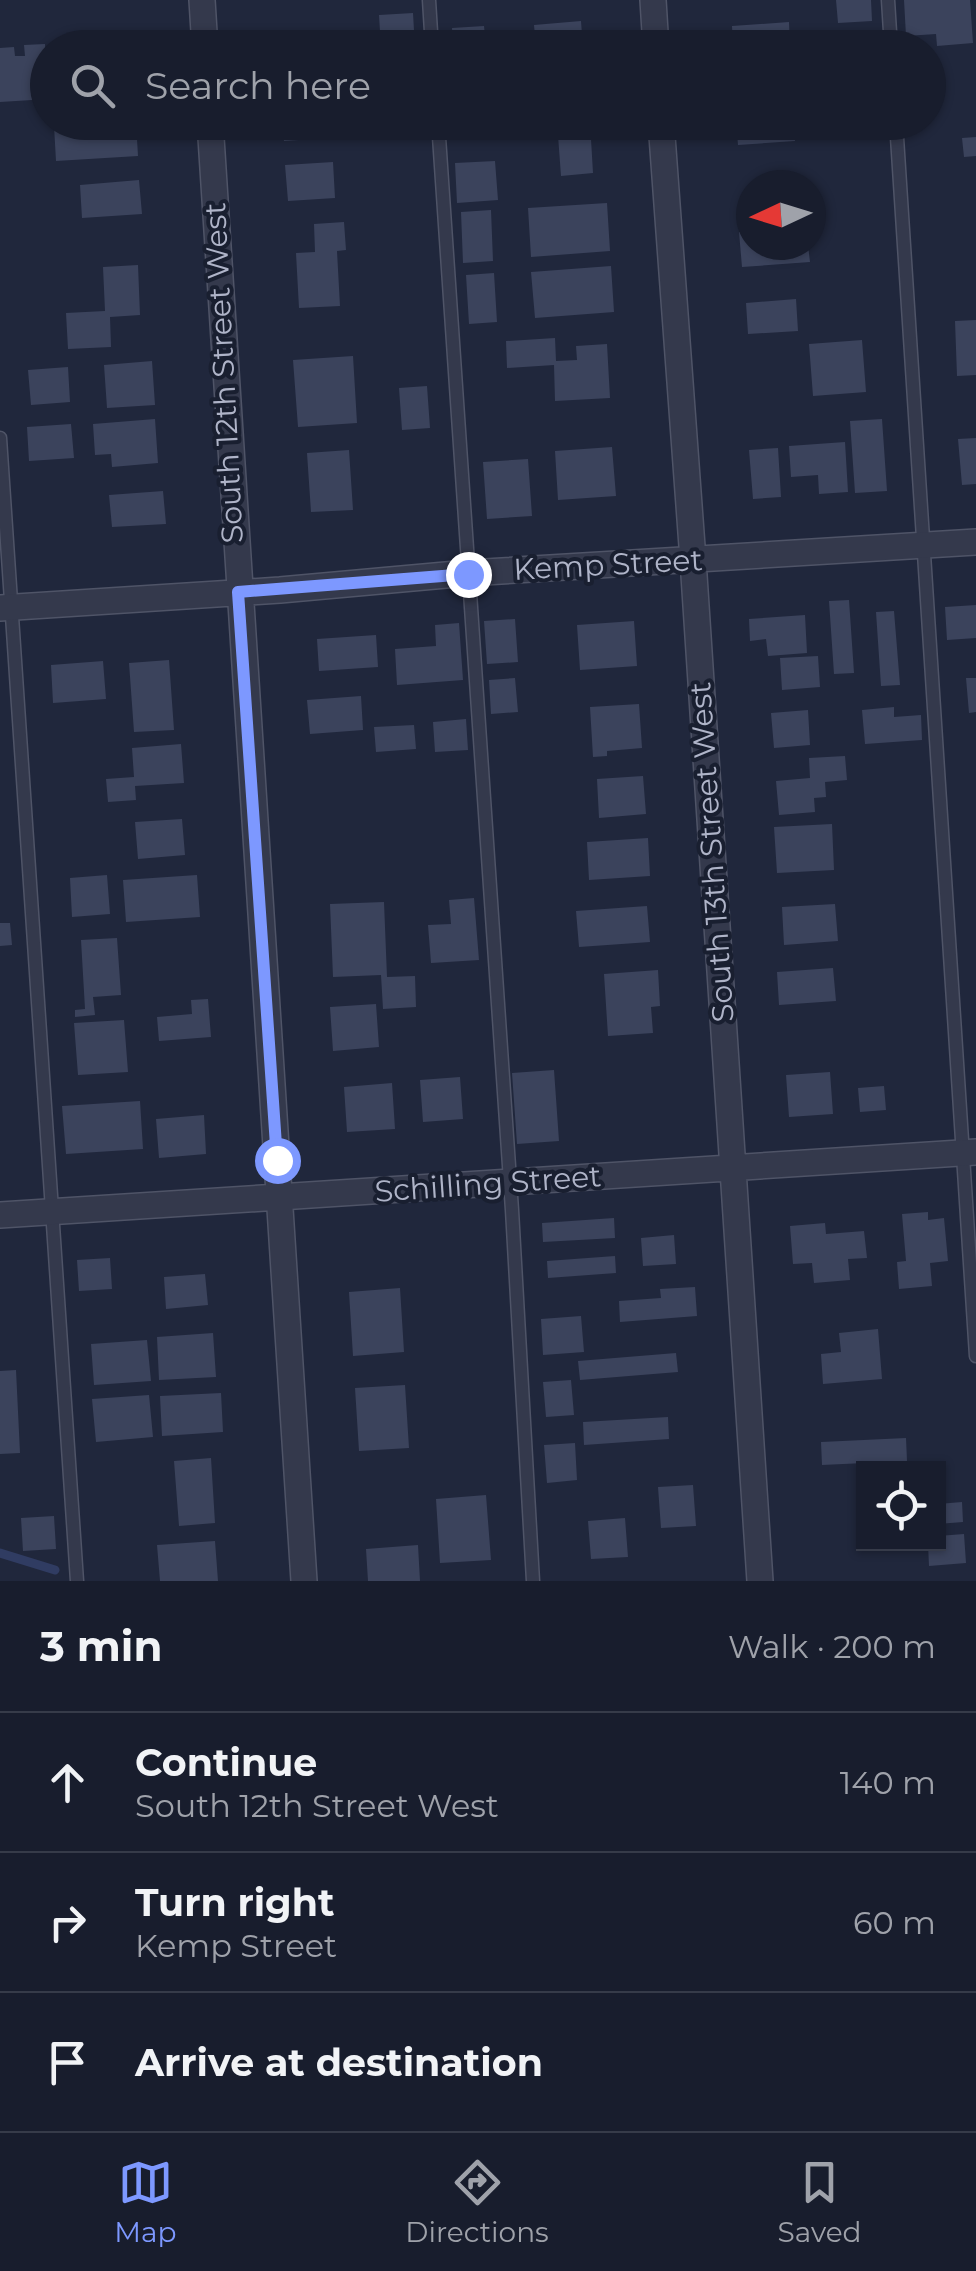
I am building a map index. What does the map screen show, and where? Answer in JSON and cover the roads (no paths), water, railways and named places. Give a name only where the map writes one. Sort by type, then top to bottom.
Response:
[{"type":"street","points":[[202,0],[204,30]]},
{"type":"street","points":[[652,0],[654,30]]},
{"type":"street","name":"South 12th Street West","points":[[211,140],[304,1581]]},
{"type":"street","name":"South 13th Street West","points":[[662,140],[760,1581]]},
{"type":"street","name":"Kemp Street","points":[[6,607],[976,542]]},
{"type":"street","name":"Schilling Street","points":[[0,1215],[969,1153]]},
{"type":"lane","points":[[429,0],[431,30]]},
{"type":"lane","points":[[888,0],[890,30]]},
{"type":"lane","points":[[439,140],[533,1581]]},
{"type":"lane","points":[[897,140],[969,1153],[976,1356]]},
{"type":"lane","points":[[0,438],[6,607],[77,1581]]},
{"type":"waterway","points":[[0,1553],[55,1570]]}]
